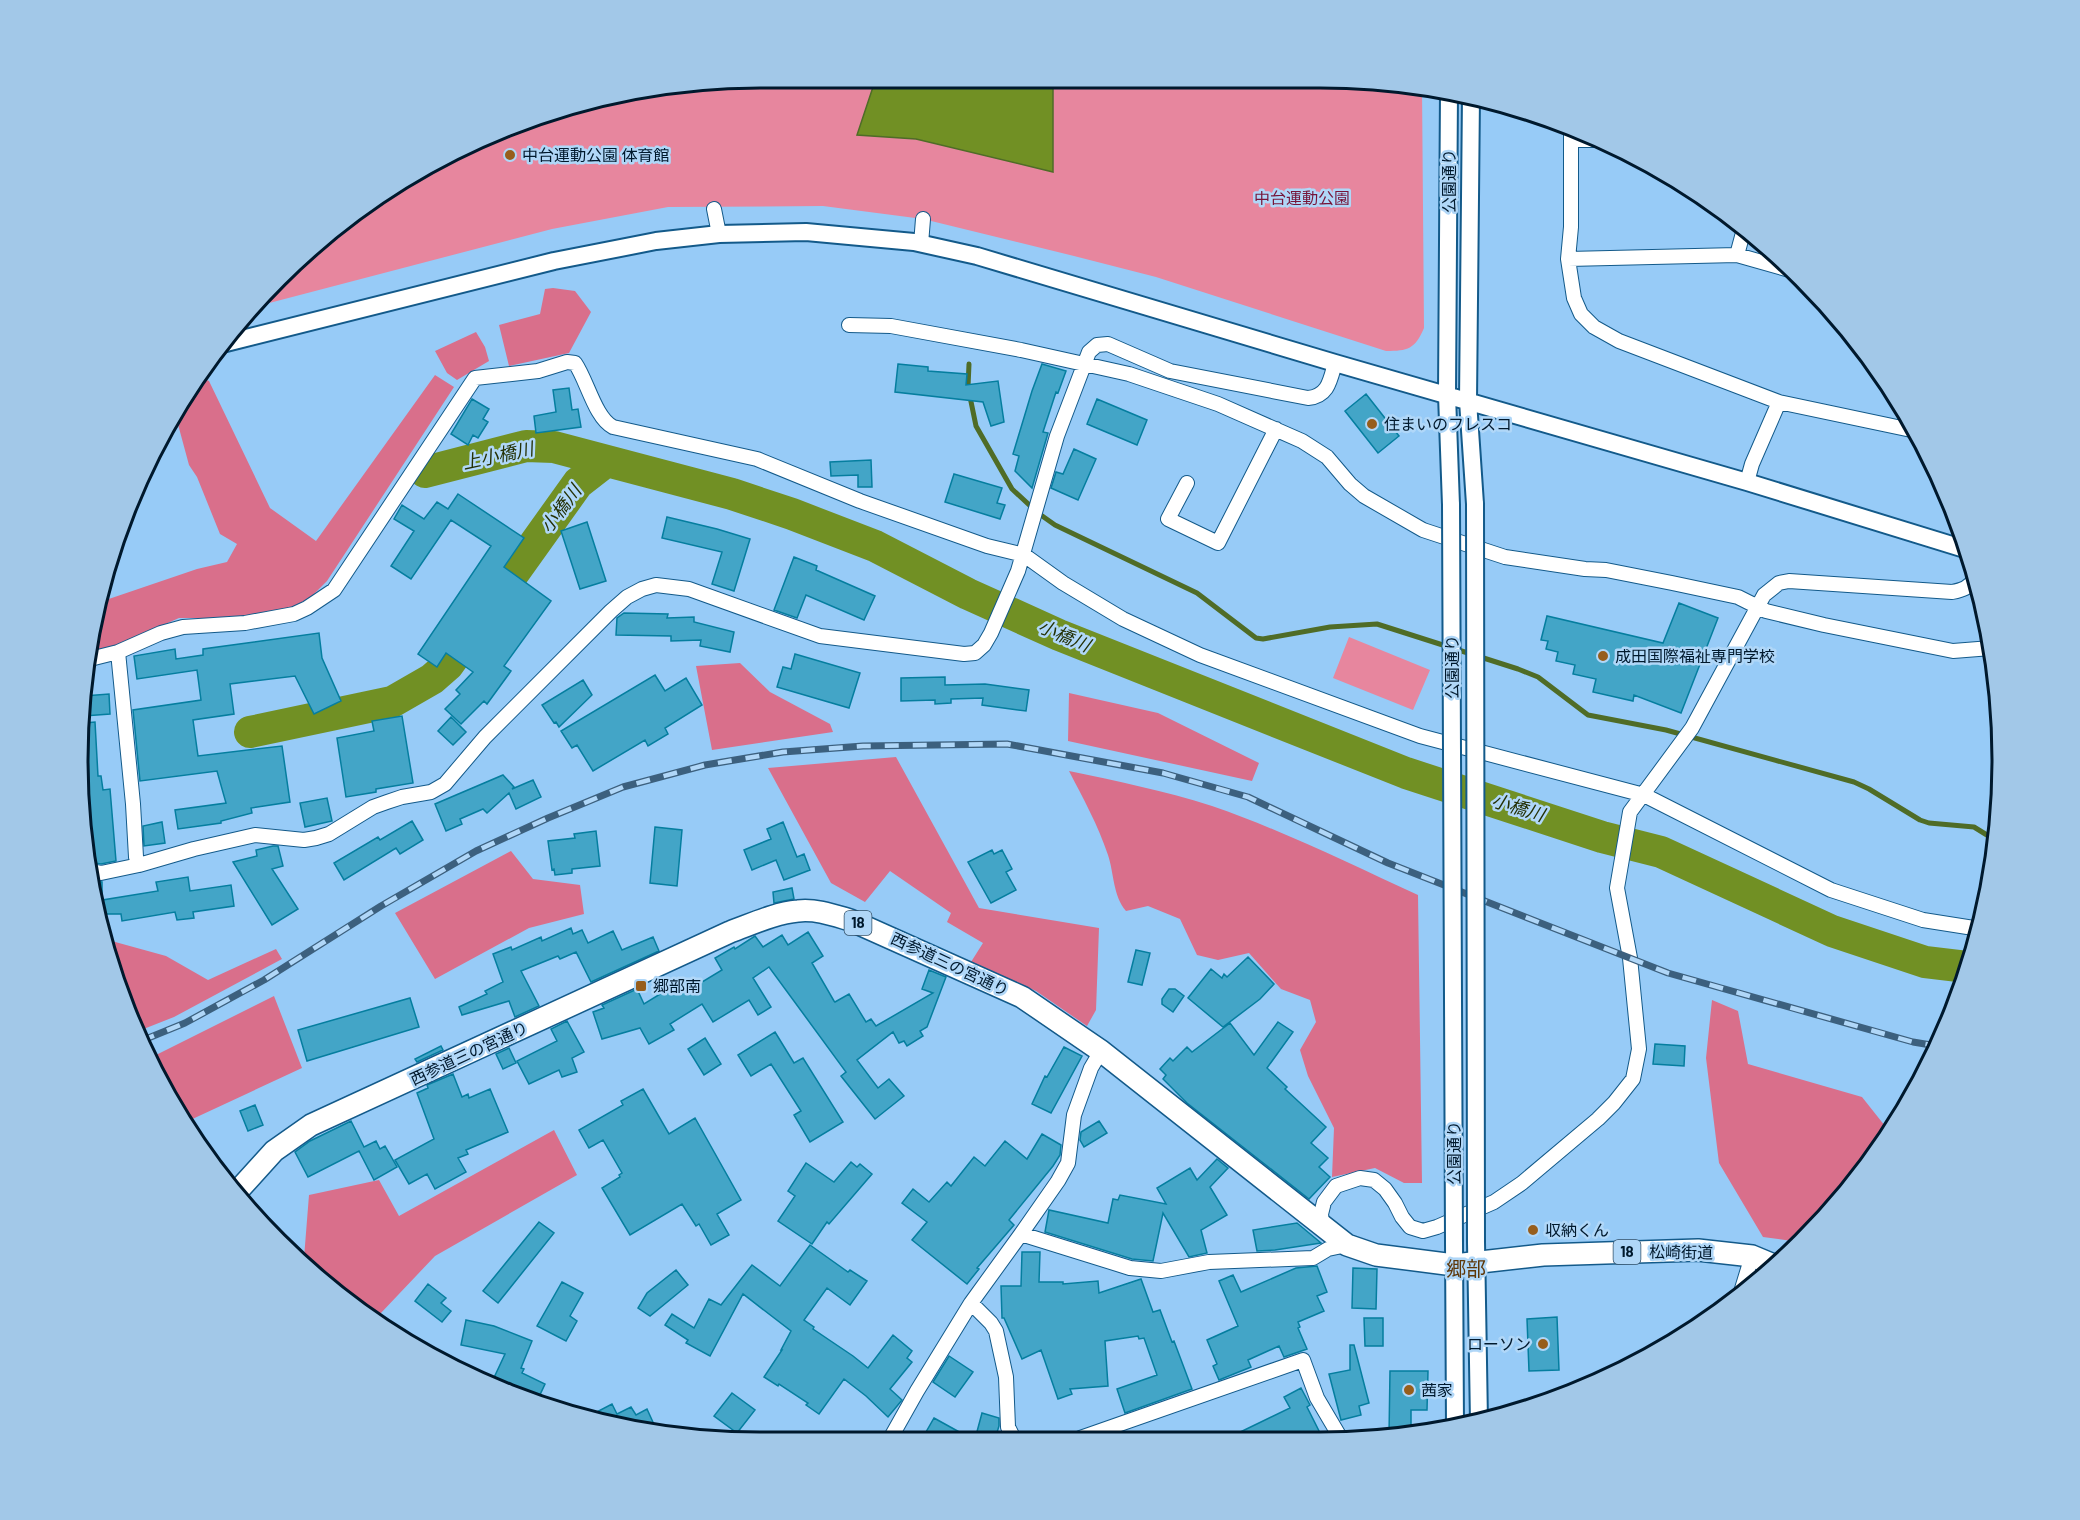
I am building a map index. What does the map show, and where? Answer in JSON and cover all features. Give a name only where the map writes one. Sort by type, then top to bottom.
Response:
[{"type":"main road","name":"西参道三の宮通り","points":[[242,1187],[274,1151],[311,1125],[730,932],[772,916],[799,910],[823,912],[850,920],[1022,997],[1101,1051],[1347,1245],[1376,1255],[1454,1265],[1476,1252]]},
{"type":"main road","name":"松崎街道","points":[[1476,1252],[1543,1255],[1698,1250],[1752,1256],[1766,1262]]},
{"type":"street","name":"公園通り","points":[[1449,101],[1447,395],[1451,505],[1454,1265]]},
{"type":"street","name":"公園通り","points":[[1471,106],[1468,401],[1475,504],[1476,1252],[1479,1413]]},
{"type":"street","points":[[1571,138],[1571,227],[1568,259],[1574,298],[1581,314],[1594,327],[1619,341],[1779,402],[1904,428]]},
{"type":"street","points":[[714,209],[719,234]]},
{"type":"street","points":[[921,244],[923,219]]},
{"type":"street","points":[[236,341],[594,252],[656,241],[719,234],[806,232],[921,244],[977,256],[1335,363],[1747,482],[1957,547]]},
{"type":"street","points":[[1737,255],[1742,237]]},
{"type":"street","points":[[1568,259],[1737,255],[1774,266]]},
{"type":"street","points":[[849,325],[891,326],[1021,350],[1084,366],[1129,374],[1218,404],[1302,441],[1327,457],[1350,484],[1364,496],[1423,530],[1505,557],[1606,570],[1738,597],[1766,611],[1953,651],[1982,649]]},
{"type":"street","points":[[98,872],[139,865],[255,835],[304,840],[316,838],[329,834],[373,807],[402,797],[430,792],[445,784],[485,737],[611,611],[627,597],[656,585],[689,589],[820,636],[964,654],[975,653],[984,645],[991,633],[1018,571],[1057,436],[1089,352],[1097,345],[1108,344],[1170,371],[1308,398],[1324,393],[1329,385],[1335,363]]},
{"type":"street","points":[[96,657],[118,652],[161,633],[183,627],[245,623],[294,614],[307,608],[334,590],[475,378],[538,371],[567,362],[575,363],[584,375],[602,419],[613,427],[757,459],[860,501],[987,546],[1024,555],[1063,583],[1123,619],[1200,655],[1420,736],[1644,795],[1831,890],[1923,920],[1971,928]]},
{"type":"street","points":[[1747,482],[1752,464],[1779,402]]},
{"type":"street","points":[[1187,483],[1168,519],[1218,543],[1276,429]]},
{"type":"street","points":[[1322,1224],[1321,1214],[1324,1202],[1336,1186],[1360,1178],[1374,1180],[1385,1189],[1410,1227],[1423,1231],[1494,1202],[1522,1184],[1614,1103],[1633,1079],[1639,1049],[1630,958],[1617,888],[1630,812],[1692,728],[1757,606],[1770,589],[1779,583],[1789,581],[1952,592],[1969,586]]},
{"type":"street","points":[[118,652],[136,857],[139,865]]},
{"type":"street","points":[[894,1432],[970,1303],[1022,1234],[1068,1163],[1074,1115],[1090,1068],[1101,1051]]},
{"type":"street","points":[[1022,1234],[1130,1268],[1161,1271],[1209,1262],[1313,1258],[1328,1249],[1347,1245]]},
{"type":"street","points":[[1745,1280],[1752,1256]]},
{"type":"street","points":[[1454,1265],[1455,1418]]},
{"type":"street","points":[[970,1303],[992,1323],[996,1330],[1006,1377],[1008,1427],[1010,1432]]},
{"type":"street","points":[[1097,1432],[1303,1360],[1317,1398],[1337,1431]]},
{"type":"green space","name":"中台運動公園","points":[[760,89],[1320,89],[1364,90],[1422,96],[1424,328],[1414,345],[1400,350],[1386,351],[1156,277],[923,219],[823,206],[668,207],[552,229],[268,303],[317,255],[351,227],[424,178],[503,140],[544,124],[629,101],[672,94]]},
{"type":"green space","points":[[1349,637],[1430,670],[1413,710],[1333,678]]},
{"type":"shaded area","points":[[872,89],[1053,89],[1053,172],[916,139],[857,135]]},
{"type":"shaded area","points":[[545,289],[575,291],[591,312],[569,353],[509,366],[499,325],[540,314]]},
{"type":"shaded area","points":[[476,332],[485,347],[489,361],[457,380],[447,373],[435,351]]},
{"type":"shaded area","points":[[435,375],[454,387],[327,581],[306,602],[293,609],[236,618],[179,618],[114,647],[97,651],[108,599],[197,569],[227,562],[237,544],[220,534],[197,477],[189,465],[178,424],[207,380],[270,508],[316,541]]},
{"type":"shaded area","points":[[740,663],[770,692],[830,724],[833,732],[712,750],[696,666]]},
{"type":"shaded area","points":[[1069,693],[1158,713],[1259,763],[1252,781],[1068,741]]},
{"type":"shaded area","points":[[896,757],[979,908],[1099,928],[1096,1010],[1087,1026],[1036,991],[971,962],[983,943],[947,922],[951,913],[890,871],[865,902],[831,883],[768,768]]},
{"type":"shaded area","points":[[1069,771],[1159,791],[1238,815],[1418,895],[1422,1183],[1404,1183],[1375,1168],[1332,1177],[1334,1128],[1308,1076],[1300,1050],[1316,1022],[1310,1000],[1281,989],[1249,953],[1218,960],[1197,955],[1180,919],[1148,906],[1126,911],[1116,891],[1108,855],[1100,833]]},
{"type":"shaded area","points":[[511,851],[533,879],[580,885],[584,914],[529,928],[435,979],[395,913]]},
{"type":"shaded area","points":[[113,941],[166,956],[208,980],[276,949],[282,959],[174,1017],[145,1028],[124,976]]},
{"type":"shaded area","points":[[274,996],[302,1068],[193,1119],[157,1055]]},
{"type":"shaded area","points":[[1712,1000],[1738,1011],[1748,1064],[1862,1097],[1884,1124],[1853,1169],[1789,1241],[1763,1237],[1719,1163],[1706,1058]]},
{"type":"shaded area","points":[[554,1130],[577,1175],[435,1256],[380,1313],[351,1293],[304,1253],[309,1195],[379,1180],[399,1216]]},
{"type":"building","points":[[898,364],[928,367],[928,371],[967,374],[966,385],[998,381],[1004,422],[991,426],[983,402],[895,392]]},
{"type":"building","points":[[1042,364],[1066,371],[1058,393],[1056,392],[1043,432],[1048,433],[1032,488],[1015,471],[1019,456],[1013,454]]},
{"type":"building","points":[[569,388],[572,410],[578,409],[581,427],[536,433],[534,416],[556,412],[553,390]]},
{"type":"building","name":"住まいのフレスコ","points":[[1366,394],[1399,436],[1378,453],[1345,411]]},
{"type":"building","points":[[472,399],[489,409],[483,419],[488,422],[478,438],[473,435],[468,445],[451,434]]},
{"type":"building","points":[[1097,399],[1147,420],[1137,445],[1087,424]]},
{"type":"building","points":[[1074,449],[1096,459],[1078,500],[1051,488],[1056,472],[1063,474]]},
{"type":"building","points":[[871,460],[872,487],[858,487],[858,475],[831,476],[830,462]]},
{"type":"building","points":[[954,474],[1002,488],[997,503],[1005,505],[1000,519],[945,502]]},
{"type":"building","points":[[458,494],[524,538],[504,567],[551,601],[504,666],[511,671],[487,704],[484,701],[461,724],[445,709],[460,694],[456,690],[473,672],[446,653],[437,667],[418,654],[491,546],[451,520],[411,579],[391,566],[414,531],[394,519],[402,505],[424,519],[437,502],[448,509]]},
{"type":"building","points":[[667,517],[750,539],[734,591],[712,584],[722,552],[662,538]]},
{"type":"building","points":[[587,522],[606,581],[580,589],[561,531]]},
{"type":"building","points":[[794,557],[817,566],[816,570],[875,596],[864,620],[806,595],[797,618],[774,610]]},
{"type":"building","points":[[1679,603],[1718,618],[1681,713],[1634,695],[1633,701],[1593,692],[1596,679],[1573,674],[1575,665],[1556,661],[1558,652],[1546,649],[1548,641],[1541,640],[1547,616],[1663,643]]},
{"type":"building","points":[[624,613],[668,614],[667,618],[694,617],[694,622],[734,632],[730,652],[700,646],[701,640],[671,641],[671,636],[616,635],[617,618]]},
{"type":"building","points":[[319,633],[322,658],[341,701],[314,714],[295,676],[230,684],[234,714],[193,720],[198,756],[282,746],[290,802],[251,808],[252,813],[221,821],[221,823],[178,829],[175,810],[226,803],[217,771],[140,781],[133,710],[201,700],[197,670],[137,679],[134,656],[175,649],[176,659],[203,655],[203,649]]},
{"type":"building","points":[[795,654],[860,673],[849,708],[777,687],[783,667],[791,669]]},
{"type":"building","points":[[655,675],[665,691],[686,678],[702,705],[665,728],[668,734],[648,746],[645,740],[593,771],[577,745],[572,748],[561,731]]},
{"type":"building","points":[[945,677],[945,685],[985,684],[1029,690],[1026,711],[982,705],[983,698],[951,699],[951,703],[935,704],[935,700],[901,701],[901,678]]},
{"type":"building","points":[[583,680],[592,695],[559,727],[542,705]]},
{"type":"building","points":[[109,694],[110,714],[90,716],[92,695]]},
{"type":"building","points":[[402,716],[413,783],[346,797],[337,738],[374,731],[372,721]]},
{"type":"building","points":[[451,717],[466,732],[453,745],[438,731]]},
{"type":"building","points":[[90,722],[95,722],[98,776],[101,776],[103,790],[110,789],[116,861],[101,864],[96,863],[90,804],[88,760]]},
{"type":"building","points":[[503,775],[514,787],[512,789],[533,780],[541,797],[516,809],[509,793],[487,813],[483,809],[460,819],[462,824],[446,831],[435,804]]},
{"type":"building","points":[[327,798],[332,821],[305,827],[300,803]]},
{"type":"building","points":[[412,821],[423,840],[400,854],[396,848],[344,880],[334,863],[378,837],[380,840]]},
{"type":"building","points":[[162,822],[165,843],[144,846],[143,826]]},
{"type":"building","points":[[783,822],[797,857],[804,854],[810,870],[784,880],[776,860],[752,870],[744,850],[771,839],[767,829]]},
{"type":"building","points":[[655,827],[682,830],[677,886],[650,883]]},
{"type":"building","points":[[596,831],[600,866],[572,869],[572,873],[555,875],[554,869],[552,870],[548,841],[575,838],[574,834]]},
{"type":"building","points":[[278,846],[283,866],[272,869],[298,909],[272,925],[233,862],[257,856],[256,850]]},
{"type":"building","points":[[992,850],[994,854],[1002,850],[1012,869],[1006,872],[1016,890],[991,903],[968,862]]},
{"type":"building","points":[[188,877],[190,891],[231,885],[234,906],[193,912],[194,918],[177,920],[175,912],[122,921],[121,914],[106,914],[103,900],[158,891],[156,882]]},
{"type":"building","points":[[792,888],[794,899],[774,903],[773,892]]},
{"type":"building","points":[[571,928],[573,934],[582,930],[588,943],[613,931],[622,950],[653,937],[659,951],[591,982],[576,952],[560,959],[558,956],[521,971],[539,1006],[515,1017],[509,1001],[462,1015],[459,1007],[487,994],[485,991],[503,982],[493,954],[511,947],[512,950],[541,937],[542,941]]},
{"type":"building","points":[[808,932],[823,956],[812,963],[834,1001],[849,994],[866,1022],[871,1019],[876,1026],[933,993],[922,989],[929,970],[946,977],[927,1027],[920,1031],[923,1036],[907,1046],[904,1041],[899,1043],[893,1032],[857,1060],[878,1088],[889,1079],[904,1096],[875,1119],[841,1076],[846,1072],[769,967],[753,978],[771,1007],[758,1015],[749,1000],[713,1022],[702,1004],[670,1024],[674,1030],[649,1044],[640,1028],[602,1039],[593,1012],[604,1008],[602,1005],[637,989],[644,1004],[683,980],[689,990],[722,970],[715,958],[755,936],[763,947],[782,935],[788,945]]},
{"type":"building","points":[[1136,950],[1150,953],[1142,985],[1128,982]]},
{"type":"building","points":[[1248,957],[1274,984],[1260,999],[1223,1027],[1188,998],[1211,969],[1222,978],[1224,974],[1227,977]]},
{"type":"building","points":[[1169,989],[1175,989],[1184,996],[1173,1012],[1162,1004],[1162,999]]},
{"type":"building","points":[[410,998],[419,1027],[307,1061],[298,1030]]},
{"type":"building","points":[[567,1021],[584,1052],[572,1058],[577,1072],[562,1077],[559,1070],[529,1084],[517,1061],[557,1041],[551,1029]]},
{"type":"building","points":[[1278,1022],[1293,1032],[1267,1068],[1287,1087],[1285,1089],[1326,1127],[1311,1143],[1328,1158],[1319,1167],[1330,1177],[1309,1199],[1187,1103],[1163,1079],[1166,1075],[1160,1069],[1170,1058],[1173,1061],[1187,1047],[1192,1052],[1230,1023],[1254,1055]]},
{"type":"building","points":[[775,1032],[794,1063],[803,1058],[843,1122],[810,1142],[794,1115],[801,1111],[771,1064],[751,1076],[738,1055]]},
{"type":"building","points":[[705,1038],[721,1064],[704,1075],[688,1049]]},
{"type":"building","points":[[1655,1044],[1685,1046],[1684,1066],[1653,1064]]},
{"type":"building","points":[[441,1046],[443,1050],[417,1062],[415,1059]]},
{"type":"building","points":[[1064,1047],[1082,1056],[1051,1113],[1032,1104],[1045,1076],[1047,1077]]},
{"type":"building","points":[[509,1048],[516,1063],[503,1069],[496,1054]]},
{"type":"building","points":[[453,1074],[462,1097],[468,1094],[469,1098],[490,1089],[508,1132],[466,1150],[468,1154],[458,1158],[466,1172],[435,1189],[427,1174],[409,1184],[395,1160],[434,1139],[417,1093],[428,1088],[427,1085]]},
{"type":"building","points":[[643,1089],[669,1134],[695,1118],[741,1200],[717,1214],[729,1235],[711,1245],[699,1224],[696,1226],[682,1204],[630,1235],[602,1188],[620,1177],[622,1173],[603,1140],[589,1148],[579,1130],[623,1105],[621,1101]]},
{"type":"building","points":[[255,1105],[263,1125],[248,1131],[240,1111]]},
{"type":"building","points":[[351,1121],[364,1147],[376,1141],[380,1149],[385,1146],[397,1167],[374,1180],[359,1151],[308,1177],[295,1152],[310,1141]]},
{"type":"building","points":[[1099,1121],[1107,1133],[1084,1147],[1080,1140],[1081,1132]]},
{"type":"building","points":[[1042,1134],[1061,1145],[1060,1155],[1009,1220],[1014,1225],[977,1268],[979,1269],[967,1284],[912,1240],[927,1222],[902,1203],[913,1189],[929,1202],[947,1182],[951,1186],[974,1157],[985,1166],[1005,1141],[1027,1159]]},
{"type":"building","points":[[1217,1159],[1228,1168],[1210,1187],[1227,1215],[1201,1230],[1207,1253],[1189,1257],[1163,1213],[1153,1261],[1132,1259],[1045,1232],[1049,1210],[1108,1223],[1113,1199],[1118,1200],[1120,1195],[1166,1204],[1157,1188],[1190,1168],[1197,1180]]},
{"type":"building","points":[[851,1162],[857,1167],[860,1164],[872,1174],[829,1224],[827,1222],[812,1244],[778,1221],[795,1196],[788,1191],[806,1163],[834,1182]]},
{"type":"building","points":[[539,1222],[554,1233],[498,1303],[483,1291]]},
{"type":"building","points":[[1297,1223],[1321,1243],[1257,1251],[1253,1230]]},
{"type":"building","points":[[810,1245],[848,1272],[850,1270],[867,1281],[850,1305],[827,1288],[804,1320],[868,1368],[893,1335],[912,1351],[907,1358],[912,1362],[890,1389],[902,1400],[888,1417],[844,1379],[819,1414],[806,1405],[808,1403],[764,1377],[782,1350],[791,1331],[743,1294],[710,1356],[686,1343],[688,1340],[665,1325],[672,1314],[694,1328],[709,1299],[721,1305],[752,1265],[780,1286]]},
{"type":"building","points":[[1022,1252],[1040,1252],[1039,1282],[1063,1282],[1063,1284],[1098,1281],[1099,1293],[1141,1279],[1153,1312],[1160,1310],[1192,1389],[1125,1413],[1117,1389],[1157,1375],[1144,1338],[1139,1339],[1138,1336],[1105,1341],[1108,1386],[1070,1389],[1072,1394],[1058,1399],[1041,1350],[1022,1359],[1002,1318],[1001,1286],[1021,1286]]},
{"type":"building","points":[[1317,1266],[1327,1292],[1317,1296],[1324,1311],[1298,1322],[1300,1327],[1298,1328],[1307,1349],[1284,1357],[1279,1346],[1248,1360],[1251,1367],[1219,1380],[1213,1366],[1217,1364],[1207,1340],[1238,1326],[1219,1281],[1233,1275],[1241,1292],[1296,1268]]},
{"type":"building","points":[[1353,1268],[1377,1269],[1376,1309],[1352,1308]]},
{"type":"building","points":[[676,1270],[688,1285],[650,1316],[638,1308],[647,1293]]},
{"type":"building","points":[[562,1282],[583,1293],[570,1316],[577,1321],[566,1341],[537,1326]]},
{"type":"building","points":[[428,1284],[446,1298],[441,1303],[451,1311],[442,1322],[415,1301]]},
{"type":"building","name":"ローソン","points":[[1557,1317],[1559,1370],[1529,1371],[1527,1319]]},
{"type":"building","points":[[1364,1318],[1383,1318],[1383,1346],[1365,1346]]},
{"type":"building","points":[[466,1320],[494,1326],[532,1341],[521,1368],[524,1369],[522,1373],[545,1384],[540,1394],[495,1376],[505,1354],[461,1345]]},
{"type":"building","points":[[1350,1345],[1354,1345],[1369,1403],[1359,1406],[1361,1415],[1341,1420],[1329,1374],[1350,1370]]},
{"type":"building","points":[[949,1356],[973,1372],[955,1397],[933,1382]]},
{"type":"building","name":"茜家","points":[[1390,1371],[1428,1371],[1427,1410],[1411,1410],[1411,1426],[1389,1428]]},
{"type":"building","points":[[1301,1388],[1310,1405],[1307,1407],[1319,1431],[1240,1432],[1290,1408],[1284,1397]]},
{"type":"building","points":[[732,1393],[755,1410],[739,1431],[734,1431],[714,1416]]},
{"type":"building","points":[[612,1404],[617,1414],[631,1407],[636,1415],[647,1409],[653,1423],[629,1419],[597,1412]]},
{"type":"building","points":[[982,1413],[999,1418],[997,1432],[977,1432]]},
{"type":"building","points":[[934,1418],[959,1432],[926,1432]]},
{"type":"waterway","points":[[969,364],[968,387],[976,426],[1012,489],[1055,525],[1197,593],[1256,638],[1263,639],[1330,627],[1377,624],[1538,677],[1588,715],[1666,730],[1854,782],[1920,820],[1929,823],[1974,827],[1987,835]]},
{"type":"waterway","name":"小橋川","points":[[425,472],[526,446],[554,447],[732,494],[875,546],[968,594],[1059,635],[1406,773],[1602,837],[1661,852],[1832,931],[1925,962],[1959,966]]},
{"type":"waterway","name":"小橋川","points":[[250,732],[392,702],[432,679],[448,665],[578,483],[605,462]]},
{"type":"railway","points":[[149,1038],[185,1023],[264,980],[381,906],[476,851],[623,787],[705,765],[783,752],[863,746],[1007,744],[1163,773],[1248,797],[1388,863],[1668,973],[1928,1044]]},
{"type":"place","name":"中台運動公園 体育館","points":[[510,155]]},
{"type":"place","name":"住まいのフレスコ","points":[[1372,424]]},
{"type":"place","name":"成田国際福祉専門学校","points":[[1603,656]]},
{"type":"place","name":"郷部南","points":[[641,986]]},
{"type":"place","name":"収納くん","points":[[1533,1230]]},
{"type":"place","name":"ローソン","points":[[1543,1344]]},
{"type":"place","name":"茜家","points":[[1409,1390]]},
{"type":"district","name":"郷部","points":[[1466,1269]]},
{"type":"water label","name":"上小橋川","points":[[498,456]]}]
